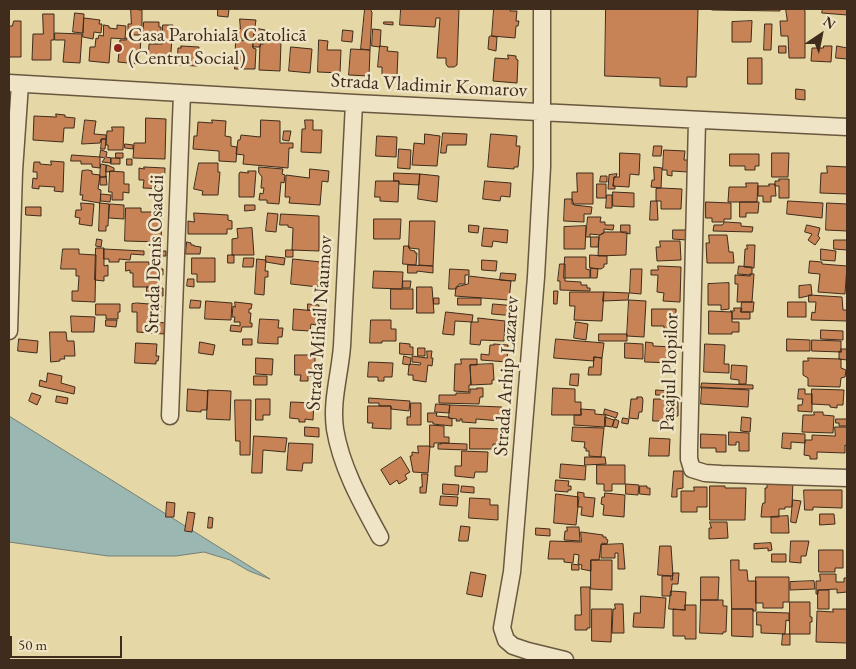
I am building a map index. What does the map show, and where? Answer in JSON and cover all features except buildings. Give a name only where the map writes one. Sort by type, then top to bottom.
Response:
[{"type":"street","name":"Strada Arhip Lazarev","points":[[542,9],[543,113],[540,223],[512,572],[502,622],[503,634],[506,640],[513,646],[565,660]]},
{"type":"street","name":"Strada Vladimir Komarov","points":[[14,83],[543,113],[847,127]]},
{"type":"street","points":[[9,331],[14,83]]},
{"type":"street","name":"Strada Denis Osadcii","points":[[170,416],[182,93]]},
{"type":"street","name":"Strada Mihail Naumov","points":[[354,103],[341,356],[334,418],[341,454],[367,513],[380,537]]},
{"type":"street","name":"Pasajul Plopilor","points":[[697,120],[689,449],[692,469],[705,473],[721,474],[847,478]]},
{"type":"water","points":[[9,416],[270,579],[249,571],[230,560],[204,552],[176,556],[108,556],[9,542]]},
{"type":"place","name":"Casa Parohialā Catolicā (Centru Social)","points":[[118,48]]}]
